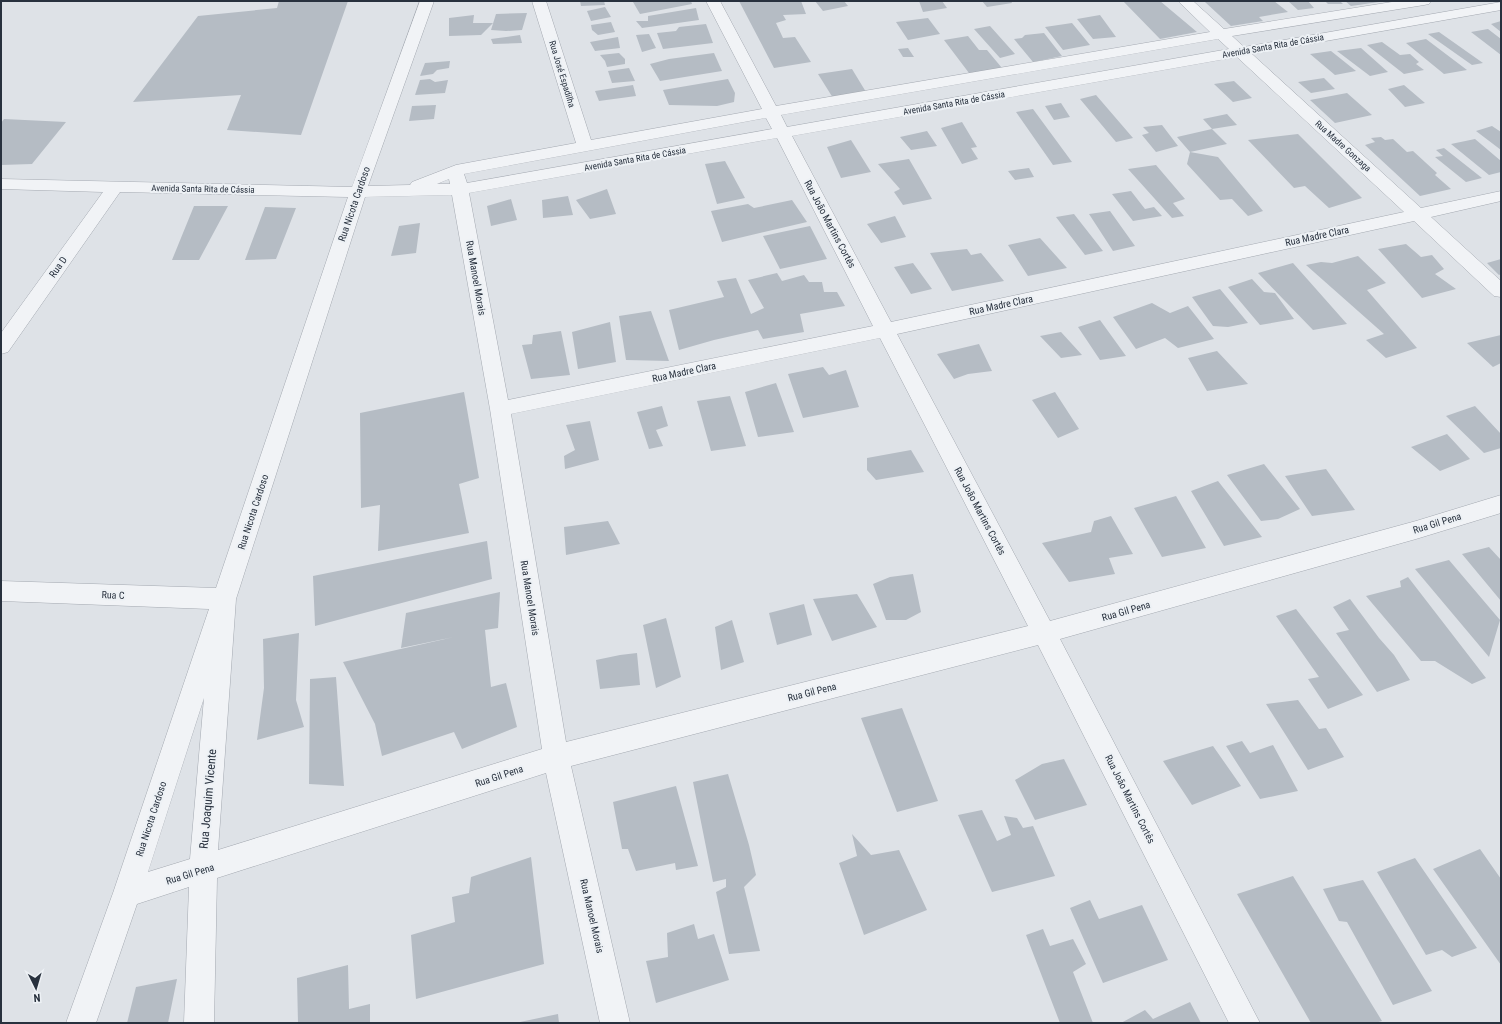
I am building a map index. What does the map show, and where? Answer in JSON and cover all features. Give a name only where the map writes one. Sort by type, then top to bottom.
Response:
[{"type":"street","name":"Rua Nicota Cardoso","points":[[81,1023],[127,893],[358,192],[427,1]]},
{"type":"street","name":"Rua José Espadilha","points":[[539,1],[585,147]]},
{"type":"street","name":"Rua João Martins Cortês","points":[[713,1],[1044,633],[1245,1023]]},
{"type":"street","name":"Rua Madre Gonzaga","points":[[1185,1],[1501,291]]},
{"type":"street","name":"Avenida Santa Rita de Cássia","points":[[1,184],[358,192],[406,191],[458,180],[585,147],[654,134],[1221,34],[1424,1]]},
{"type":"street","name":"Avenida Santa Rita de Cássia","points":[[458,180],[663,154],[1501,6]]},
{"type":"street","points":[[654,134],[663,154]]},
{"type":"street","name":"Rua Manoel Morais","points":[[458,180],[500,410],[556,757],[615,1023]]},
{"type":"street","name":"Rua D","points":[[1,347],[115,187]]},
{"type":"street","name":"Rua Madre Clara","points":[[500,410],[886,330],[1501,196]]},
{"type":"street","name":"Rua Gil Pena","points":[[127,893],[556,757],[1044,633],[1416,530],[1501,504]]},
{"type":"street","name":"Rua C","points":[[1,591],[224,599]]},
{"type":"street","name":"Rua Joaquim Vicente","points":[[199,1023],[203,870],[224,599]]},
{"type":"building","points":[[279,1],[348,1],[301,135],[227,130],[241,95],[133,102],[198,16],[277,8]]},
{"type":"building","points":[[580,1],[604,1],[605,5],[581,6]]},
{"type":"building","points":[[691,1],[692,4],[640,14],[633,2]]},
{"type":"building","points":[[739,1],[801,1],[806,14],[783,15],[786,20],[776,23],[783,38],[795,37],[811,62],[774,68]]},
{"type":"building","points":[[815,1],[844,1],[848,6],[823,11]]},
{"type":"building","points":[[919,1],[942,1],[947,8],[923,12]]},
{"type":"building","points":[[982,1],[1011,1],[1012,3],[987,7]]},
{"type":"building","points":[[1123,1],[1160,1],[1197,32],[1160,39]]},
{"type":"building","points":[[1274,1],[1288,12],[1259,17],[1263,21],[1231,26],[1205,2]]},
{"type":"building","points":[[1288,1],[1308,1],[1314,8],[1298,10]]},
{"type":"building","points":[[1325,1],[1340,1],[1343,4],[1328,4]]},
{"type":"building","points":[[1345,1],[1379,1],[1379,2],[1351,6]]},
{"type":"building","points":[[605,7],[611,17],[591,21],[587,11]]},
{"type":"building","points":[[696,8],[699,20],[642,28],[636,21],[648,21],[648,16]]},
{"type":"building","points":[[527,13],[522,30],[491,30],[496,14]]},
{"type":"building","points":[[474,15],[473,23],[493,23],[481,35],[449,36],[449,18]]},
{"type":"building","points":[[1100,15],[1116,37],[1093,39],[1077,19]]},
{"type":"building","points":[[928,18],[940,34],[908,40],[896,22]]},
{"type":"building","points":[[1501,21],[1501,32],[1491,24]]},
{"type":"building","points":[[611,22],[615,32],[598,35],[592,30],[591,25]]},
{"type":"building","points":[[1072,23],[1090,45],[1063,50],[1045,27]]},
{"type":"building","points":[[706,24],[713,43],[663,49],[657,33],[676,31],[679,27]]},
{"type":"building","points":[[990,26],[1015,54],[1000,58],[974,29]]},
{"type":"building","points":[[1488,29],[1501,39],[1501,55],[1471,32]]},
{"type":"building","points":[[1439,32],[1483,63],[1472,65],[1428,34]]},
{"type":"building","points":[[1044,33],[1062,56],[1033,62],[1014,39],[1022,38],[1025,35]]},
{"type":"building","points":[[649,34],[656,48],[642,52],[636,35]]},
{"type":"building","points":[[520,35],[522,43],[493,44],[491,39]]},
{"type":"building","points":[[968,36],[979,50],[987,50],[1002,68],[969,73],[944,40]]},
{"type":"building","points":[[618,37],[620,48],[595,51],[590,42]]},
{"type":"building","points":[[1426,39],[1467,70],[1444,74],[1406,43]]},
{"type":"building","points":[[1382,42],[1400,55],[1410,54],[1419,62],[1416,64],[1424,70],[1404,74],[1367,45]]},
{"type":"building","points":[[908,48],[914,57],[903,57],[898,49]]},
{"type":"building","points":[[1361,48],[1388,72],[1370,76],[1337,51]]},
{"type":"building","points":[[1331,51],[1356,71],[1335,75],[1310,54]]},
{"type":"building","points":[[619,53],[625,59],[625,64],[607,67],[605,61],[600,55]]},
{"type":"building","points":[[714,53],[722,71],[660,81],[650,64],[669,59]]},
{"type":"building","points":[[450,61],[449,68],[437,70],[433,74],[420,76],[425,63]]},
{"type":"building","points":[[629,68],[635,81],[612,83],[608,71]]},
{"type":"building","points":[[852,69],[866,92],[833,98],[818,74]]},
{"type":"building","points":[[1324,78],[1335,89],[1311,93],[1298,82]]},
{"type":"building","points":[[430,79],[435,82],[448,80],[445,93],[415,95],[420,80]]},
{"type":"building","points":[[728,79],[735,93],[734,102],[717,106],[669,105],[663,90]]},
{"type":"building","points":[[1234,81],[1252,98],[1233,102],[1214,84]]},
{"type":"building","points":[[633,85],[636,96],[599,101],[595,91]]},
{"type":"building","points":[[1404,85],[1425,103],[1405,107],[1388,89]]},
{"type":"building","points":[[1347,93],[1372,115],[1335,123],[1310,100]]},
{"type":"building","points":[[1096,95],[1133,138],[1116,142],[1080,99]]},
{"type":"building","points":[[1061,103],[1070,117],[1054,120],[1045,106]]},
{"type":"building","points":[[436,105],[434,119],[409,121],[412,106]]},
{"type":"building","points":[[1033,109],[1072,162],[1053,165],[1016,112]]},
{"type":"building","points":[[1227,114],[1237,125],[1212,129],[1203,119]]},
{"type":"building","points":[[4,119],[66,122],[32,164],[1,165],[1,123]]},
{"type":"building","points":[[962,122],[977,147],[971,148],[978,159],[962,164],[941,128]]},
{"type":"building","points":[[1162,125],[1178,146],[1156,152],[1142,135],[1149,133],[1143,127]]},
{"type":"building","points":[[1492,126],[1501,132],[1501,150],[1476,131]]},
{"type":"building","points":[[1212,129],[1227,144],[1190,152],[1177,137]]},
{"type":"building","points":[[927,131],[937,146],[911,150],[900,137]]},
{"type":"building","points":[[1298,134],[1362,198],[1329,208],[1305,186],[1294,188],[1248,140]]},
{"type":"building","points":[[1381,137],[1385,140],[1393,139],[1407,152],[1413,151],[1437,173],[1435,175],[1451,189],[1420,196],[1365,145],[1375,142],[1371,138]]},
{"type":"building","points":[[1475,139],[1501,161],[1501,172],[1489,175],[1451,144]]},
{"type":"building","points":[[851,140],[871,172],[841,178],[827,147]]},
{"type":"building","points":[[1444,148],[1482,178],[1466,182],[1435,157],[1443,156],[1436,150]]},
{"type":"building","points":[[1190,152],[1218,157],[1263,211],[1248,216],[1232,199],[1220,200],[1187,164]]},
{"type":"building","points":[[909,159],[932,199],[903,205],[894,192],[900,189],[878,164]]},
{"type":"building","points":[[725,161],[745,198],[717,204],[705,164]]},
{"type":"building","points":[[1156,165],[1185,199],[1173,203],[1184,216],[1172,218],[1128,169]]},
{"type":"building","points":[[1029,168],[1034,177],[1015,180],[1008,171]]},
{"type":"building","points":[[607,189],[616,214],[590,219],[576,200]]},
{"type":"building","points":[[1131,191],[1145,209],[1154,207],[1162,216],[1133,221],[1112,194]]},
{"type":"building","points":[[568,196],[573,215],[543,218],[542,200]]},
{"type":"building","points":[[511,199],[517,220],[491,226],[487,206]]},
{"type":"building","points":[[792,200],[807,222],[722,242],[711,211],[748,204],[754,208]]},
{"type":"building","points":[[194,206],[228,206],[199,260],[172,260]]},
{"type":"building","points":[[265,207],[296,208],[276,259],[245,260]]},
{"type":"building","points":[[1110,211],[1135,246],[1113,251],[1089,214]]},
{"type":"building","points":[[1074,214],[1103,251],[1085,255],[1056,217]]},
{"type":"building","points":[[895,216],[906,237],[881,243],[867,224]]},
{"type":"building","points":[[420,223],[416,253],[391,256],[399,226]]},
{"type":"building","points":[[810,226],[827,259],[780,269],[763,236]]},
{"type":"building","points":[[1040,238],[1067,268],[1028,276],[1008,245]]},
{"type":"building","points":[[1406,244],[1421,257],[1432,255],[1444,269],[1435,274],[1456,289],[1422,298],[1378,249]]},
{"type":"building","points":[[967,249],[971,255],[981,253],[1004,281],[952,291],[930,253]]},
{"type":"building","points":[[1358,256],[1386,283],[1367,290],[1417,348],[1386,358],[1366,340],[1384,334],[1306,265],[1321,262],[1332,263]]},
{"type":"building","points":[[1501,259],[1501,274],[1499,275],[1487,263]]},
{"type":"building","points":[[913,263],[932,289],[911,294],[894,267]]},
{"type":"building","points":[[1293,263],[1347,324],[1313,330],[1258,273]]},
{"type":"building","points":[[777,273],[782,281],[804,275],[809,282],[822,282],[824,292],[837,292],[845,306],[800,314],[804,332],[763,339],[758,330],[679,350],[669,310],[724,297],[717,281],[736,278],[751,314],[764,308],[748,280]]},
{"type":"building","points":[[1252,279],[1264,292],[1275,293],[1294,319],[1260,325],[1228,287]]},
{"type":"building","points":[[1220,289],[1248,323],[1228,327],[1213,326],[1192,297]]},
{"type":"building","points":[[1152,303],[1170,313],[1188,306],[1214,339],[1178,348],[1165,338],[1136,349],[1113,317]]},
{"type":"building","points":[[651,311],[669,361],[626,360],[619,316]]},
{"type":"building","points":[[1100,320],[1126,356],[1100,360],[1078,327]]},
{"type":"building","points":[[610,322],[616,362],[578,369],[572,332]]},
{"type":"building","points":[[561,331],[570,375],[531,379],[522,345],[532,344],[533,335]]},
{"type":"building","points":[[1061,332],[1082,355],[1061,358],[1040,336]]},
{"type":"building","points":[[1501,335],[1501,363],[1493,367],[1467,343]]},
{"type":"building","points":[[979,344],[992,371],[968,374],[954,379],[937,354]]},
{"type":"building","points":[[1217,351],[1248,384],[1207,391],[1188,358]]},
{"type":"building","points":[[823,367],[829,375],[846,370],[859,407],[803,418],[788,374]]},
{"type":"building","points":[[776,383],[794,432],[758,437],[745,392]]},
{"type":"building","points":[[464,392],[479,478],[459,484],[469,533],[378,551],[380,505],[361,508],[360,413]]},
{"type":"building","points":[[1055,392],[1079,429],[1058,438],[1032,400]]},
{"type":"building","points":[[730,396],[746,446],[711,451],[697,401]]},
{"type":"building","points":[[662,406],[668,426],[656,430],[663,446],[649,449],[637,412]]},
{"type":"building","points":[[1475,406],[1501,434],[1501,448],[1484,453],[1446,416]]},
{"type":"building","points":[[590,421],[599,460],[565,469],[564,456],[575,450],[566,425]]},
{"type":"building","points":[[1447,434],[1470,459],[1440,471],[1411,447]]},
{"type":"building","points":[[911,450],[924,472],[876,480],[867,470],[867,458]]},
{"type":"building","points":[[1264,464],[1300,509],[1278,519],[1261,521],[1227,475]]},
{"type":"building","points":[[1326,469],[1355,510],[1312,516],[1285,476]]},
{"type":"building","points":[[1218,481],[1262,537],[1224,546],[1191,491]]},
{"type":"building","points":[[1176,496],[1206,548],[1162,557],[1134,508]]},
{"type":"building","points":[[1111,516],[1133,554],[1109,558],[1115,574],[1069,582],[1042,543],[1091,532],[1094,521]]},
{"type":"building","points":[[608,521],[620,544],[566,555],[564,527]]},
{"type":"building","points":[[487,541],[492,579],[315,626],[313,576]]},
{"type":"building","points":[[1489,547],[1501,560],[1501,601],[1462,554]]},
{"type":"building","points":[[1449,560],[1500,620],[1489,657],[1415,569]]},
{"type":"building","points":[[913,574],[921,612],[906,620],[886,620],[873,584],[890,577]]},
{"type":"building","points":[[1408,577],[1486,678],[1472,684],[1435,661],[1421,661],[1366,596],[1401,587],[1400,581]]},
{"type":"building","points":[[500,592],[498,628],[485,630],[491,687],[506,683],[517,727],[462,749],[454,732],[382,756],[375,724],[343,662],[454,637],[401,648],[406,613]]},
{"type":"building","points":[[857,594],[877,627],[832,641],[813,599]]},
{"type":"building","points":[[1350,599],[1379,638],[1394,655],[1410,680],[1377,692],[1336,633],[1349,630],[1333,607]]},
{"type":"building","points":[[804,604],[812,635],[777,645],[769,613]]},
{"type":"building","points":[[1296,609],[1363,695],[1328,709],[1308,679],[1319,677],[1276,616]]},
{"type":"building","points":[[666,618],[681,677],[656,688],[643,625]]},
{"type":"building","points":[[732,620],[744,662],[721,670],[715,627]]},
{"type":"building","points":[[299,633],[296,700],[304,727],[257,740],[264,688],[263,639]]},
{"type":"building","points":[[637,653],[640,685],[600,689],[596,660]]},
{"type":"building","points":[[336,677],[344,786],[309,784],[310,679]]},
{"type":"building","points":[[1298,700],[1319,729],[1326,728],[1344,757],[1308,770],[1266,704]]},
{"type":"building","points":[[902,708],[938,801],[897,812],[861,718]]},
{"type":"building","points":[[1242,741],[1250,753],[1273,745],[1298,791],[1260,799],[1226,746]]},
{"type":"building","points":[[1213,746],[1241,786],[1192,805],[1163,761]]},
{"type":"building","points":[[1064,759],[1087,805],[1035,820],[1015,780],[1042,764]]},
{"type":"building","points":[[728,774],[749,845],[756,875],[744,887],[760,951],[729,954],[716,892],[726,887],[726,879],[713,882],[693,782]]},
{"type":"building","points":[[676,786],[698,866],[676,870],[675,863],[636,871],[628,849],[622,849],[613,802]]},
{"type":"building","points":[[982,810],[997,841],[1011,835],[1004,816],[1017,818],[1023,828],[1033,826],[1055,876],[992,892],[958,815]]},
{"type":"building","points":[[852,834],[871,855],[899,850],[927,910],[864,935],[839,863],[857,856]]},
{"type":"building","points":[[1480,849],[1501,879],[1501,965],[1433,869]]},
{"type":"building","points":[[531,857],[544,964],[416,999],[411,935],[455,922],[452,897],[469,893],[471,877]]},
{"type":"building","points":[[1415,858],[1477,948],[1452,957],[1442,950],[1426,955],[1377,872]]},
{"type":"building","points":[[1293,876],[1382,1021],[1375,1023],[1311,1023],[1237,894]]},
{"type":"building","points":[[1363,880],[1432,991],[1393,1005],[1347,922],[1339,921],[1323,889]]},
{"type":"building","points":[[1090,900],[1099,919],[1142,905],[1168,960],[1103,983],[1070,908]]},
{"type":"building","points":[[694,924],[698,939],[714,934],[729,980],[656,1003],[646,961],[668,957],[667,933]]},
{"type":"building","points":[[1043,929],[1050,946],[1073,939],[1086,964],[1073,972],[1093,1023],[1060,1023],[1026,935]]},
{"type":"building","points":[[348,965],[349,1009],[370,1004],[370,1023],[298,1023],[297,978]]},
{"type":"building","points":[[177,979],[168,1023],[127,1023],[136,987]]},
{"type":"building","points":[[1190,1002],[1201,1023],[1121,1023],[1145,1010],[1153,1019]]},
{"type":"building","points":[[558,1014],[559,1023],[520,1023],[520,1022]]}]
